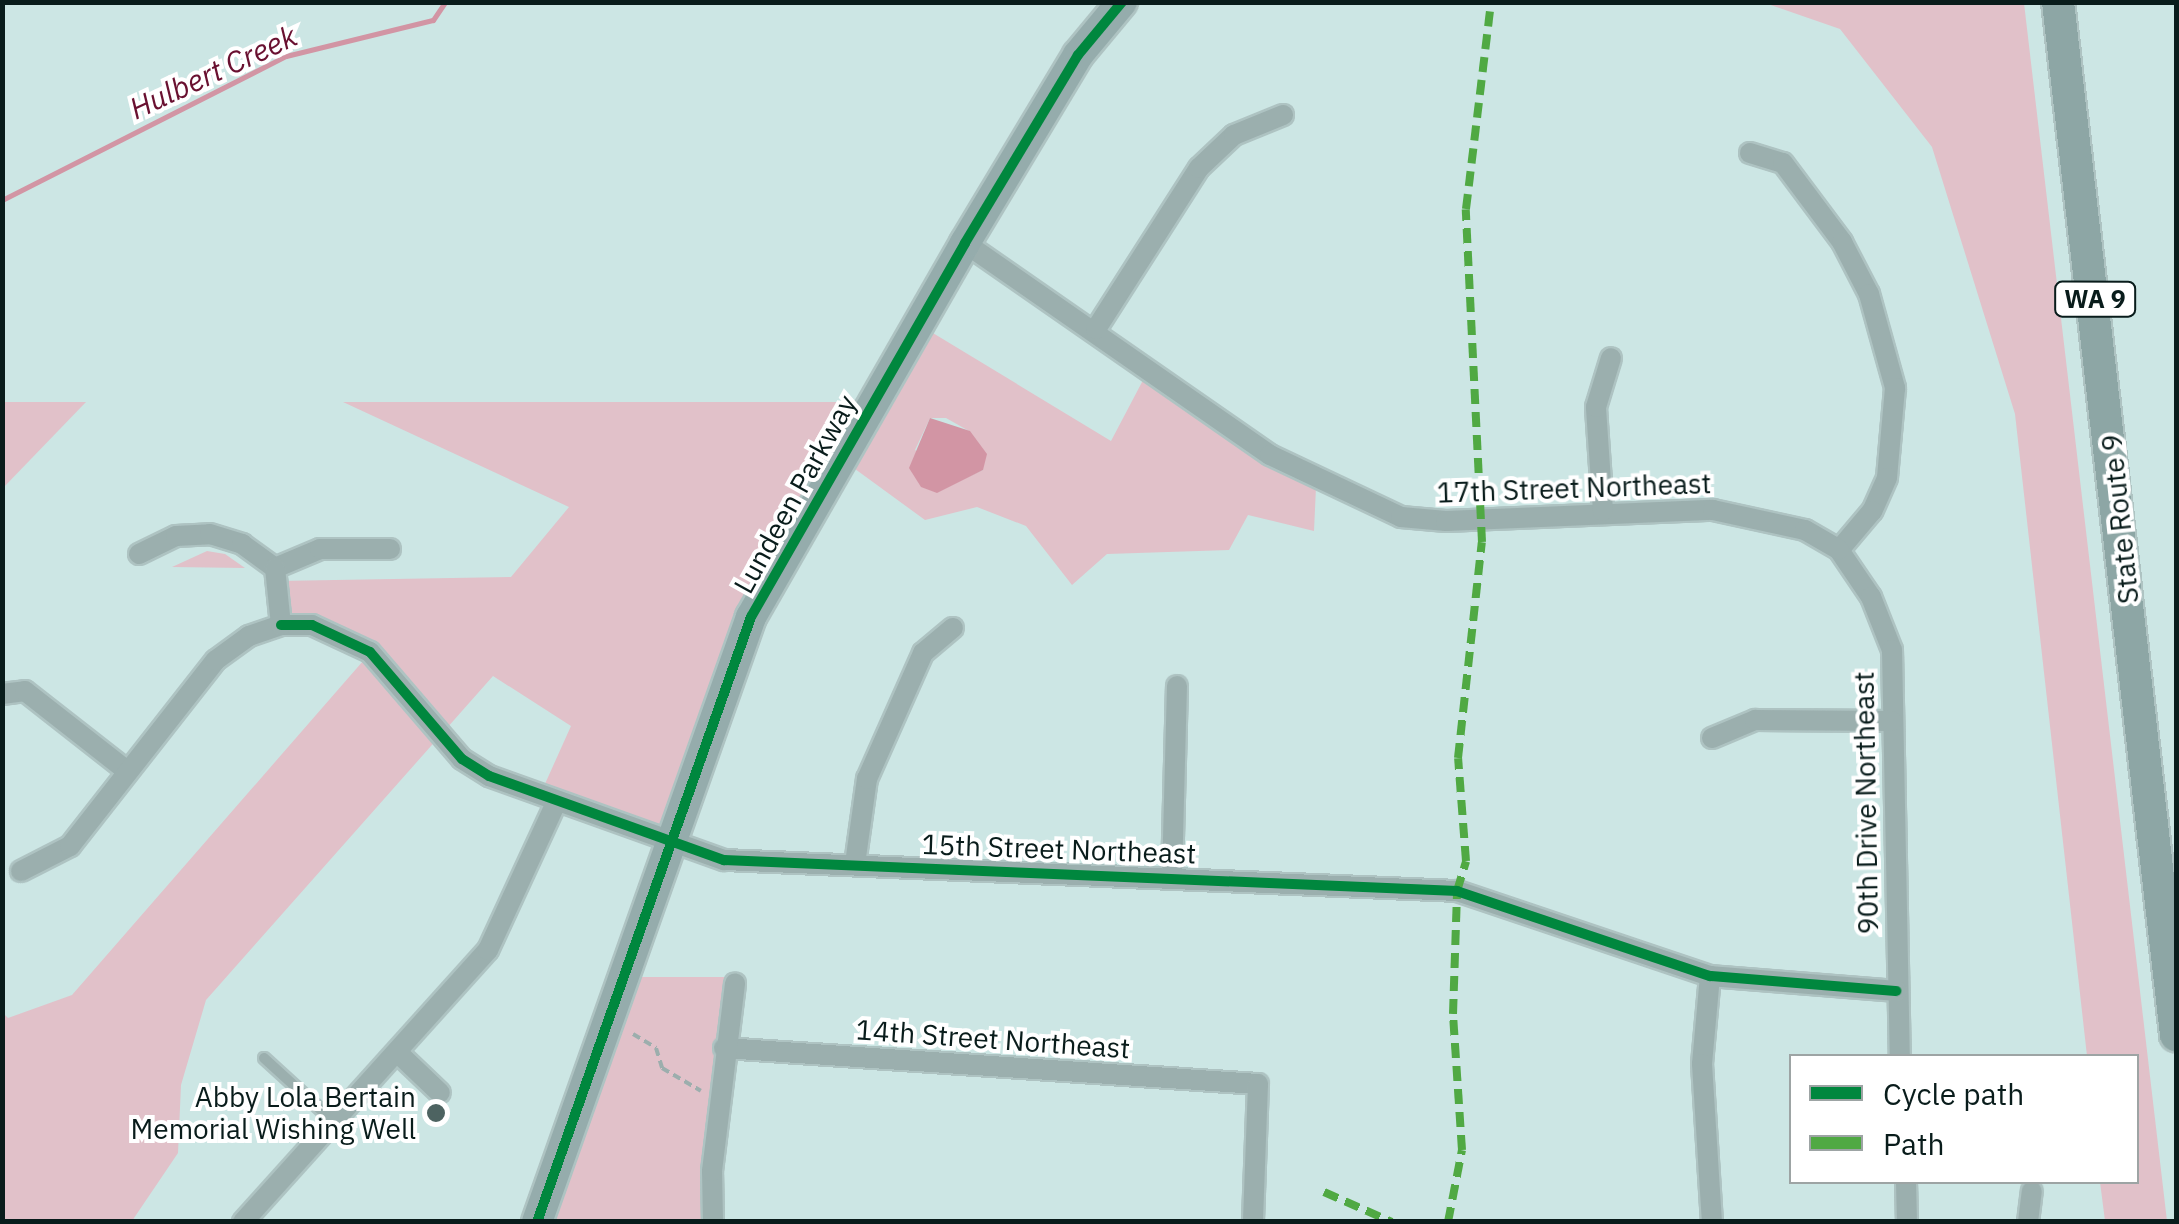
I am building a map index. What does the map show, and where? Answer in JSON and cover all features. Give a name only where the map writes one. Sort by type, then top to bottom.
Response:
[{"type":"main road","name":"Lundeen Parkway","points":[[538,1222],[751,617],[964,242],[1078,56],[1122,2]]},
{"type":"main road","name":"State Route 9","points":[[2058,2],[2176,1035]]},
{"type":"street","points":[[1096,329],[1199,168],[1234,135],[1283,115]]},
{"type":"street","points":[[1750,152],[1784,164],[1821,208],[1869,294],[1895,388],[1887,478],[1872,511],[1839,550]]},
{"type":"street","name":"17th Street Northeast","points":[[964,242],[1096,329],[1270,456],[1356,501],[1400,517],[1446,522],[1602,512],[1755,514],[1839,550]]},
{"type":"street","points":[[1602,512],[1596,407],[1611,358]]},
{"type":"street","points":[[21,872],[70,846],[216,660],[249,636],[281,625],[276,568],[242,544],[210,534],[176,536],[139,554]]},
{"type":"street","points":[[276,568],[320,550],[390,550]]},
{"type":"street","name":"90th Drive Northeast","points":[[1839,550],[1872,597],[1892,650],[1900,1054]]},
{"type":"street","name":"15th Street Northeast","points":[[281,625],[312,625],[370,652],[462,759],[489,776],[724,860],[1457,891],[1710,976],[1896,991]]},
{"type":"street","points":[[855,864],[868,778],[924,654],[953,628]]},
{"type":"street","points":[[1172,876],[1177,686]]},
{"type":"street","points":[[2,694],[25,691],[127,772]]},
{"type":"street","points":[[1712,738],[1756,720],[1892,721]]},
{"type":"street","points":[[243,1222],[488,950],[556,801]]},
{"type":"street","points":[[1710,976],[1702,1064],[1712,1222]]},
{"type":"street","points":[[714,1222],[719,1100],[735,983]]},
{"type":"street","name":"14th Street Northeast","points":[[724,1048],[1258,1084],[1253,1222]]},
{"type":"street","points":[[398,1052],[440,1093]]},
{"type":"street","points":[[1906,1184],[1907,1222]]},
{"type":"street","points":[[2028,1222],[2032,1191]]},
{"type":"lane","points":[[264,1058],[332,1120]]},
{"type":"path","points":[[633,1034],[656,1048],[662,1068],[719,1100]]},
{"type":"shaded area","points":[[1765,3],[2024,3],[2167,1221],[2105,1221],[2100,1184],[2139,1184],[2139,1054],[2087,1054],[2015,414],[1932,147],[1840,29]]},
{"type":"shaded area","points":[[918,324],[1111,441],[1151,365],[1316,487],[1314,531],[1248,515],[1229,550],[1107,554],[1072,585],[1026,526],[977,507],[925,520],[840,458],[782,556],[670,843],[540,795],[571,726],[493,676],[206,1000],[181,1085],[178,1153],[132,1221],[3,1221],[2,1012],[8,1018],[72,995],[370,653],[281,625],[277,581],[511,577],[569,507],[343,402],[873,402]],"holes":[[[930,418],[946,418],[969,431],[983,470],[959,481],[915,450]]]},
{"type":"shaded area","points":[[2,402],[86,402],[3,488]]},
{"type":"shaded area","points":[[930,418],[970,431],[987,454],[983,470],[937,493],[921,487],[909,468]]},
{"type":"shaded area","points":[[207,551],[225,554],[245,568],[172,567]]},
{"type":"shaded area","points":[[624,977],[741,977],[713,1221],[538,1222]]},
{"type":"waterway","name":"Hulbert Creek","points":[[2,200],[286,56],[433,20],[445,2]]},
{"type":"marked path","points":[[1448,1222],[1462,1150],[1453,1014],[1457,891],[1466,861],[1458,758],[1482,542],[1466,209],[1491,2]]},
{"type":"marked path","points":[[1324,1192],[1392,1222]]},
{"type":"cycle path","points":[[537,1222],[751,617],[965,243],[1078,55],[1122,2]]},
{"type":"cycle path","points":[[281,625],[312,625],[370,652],[462,759],[489,776],[724,860],[1457,891],[1710,976],[1896,991]]},
{"type":"place","name":"Abby Lola Bertain Memorial Wishing Well","points":[[436,1113]]}]
